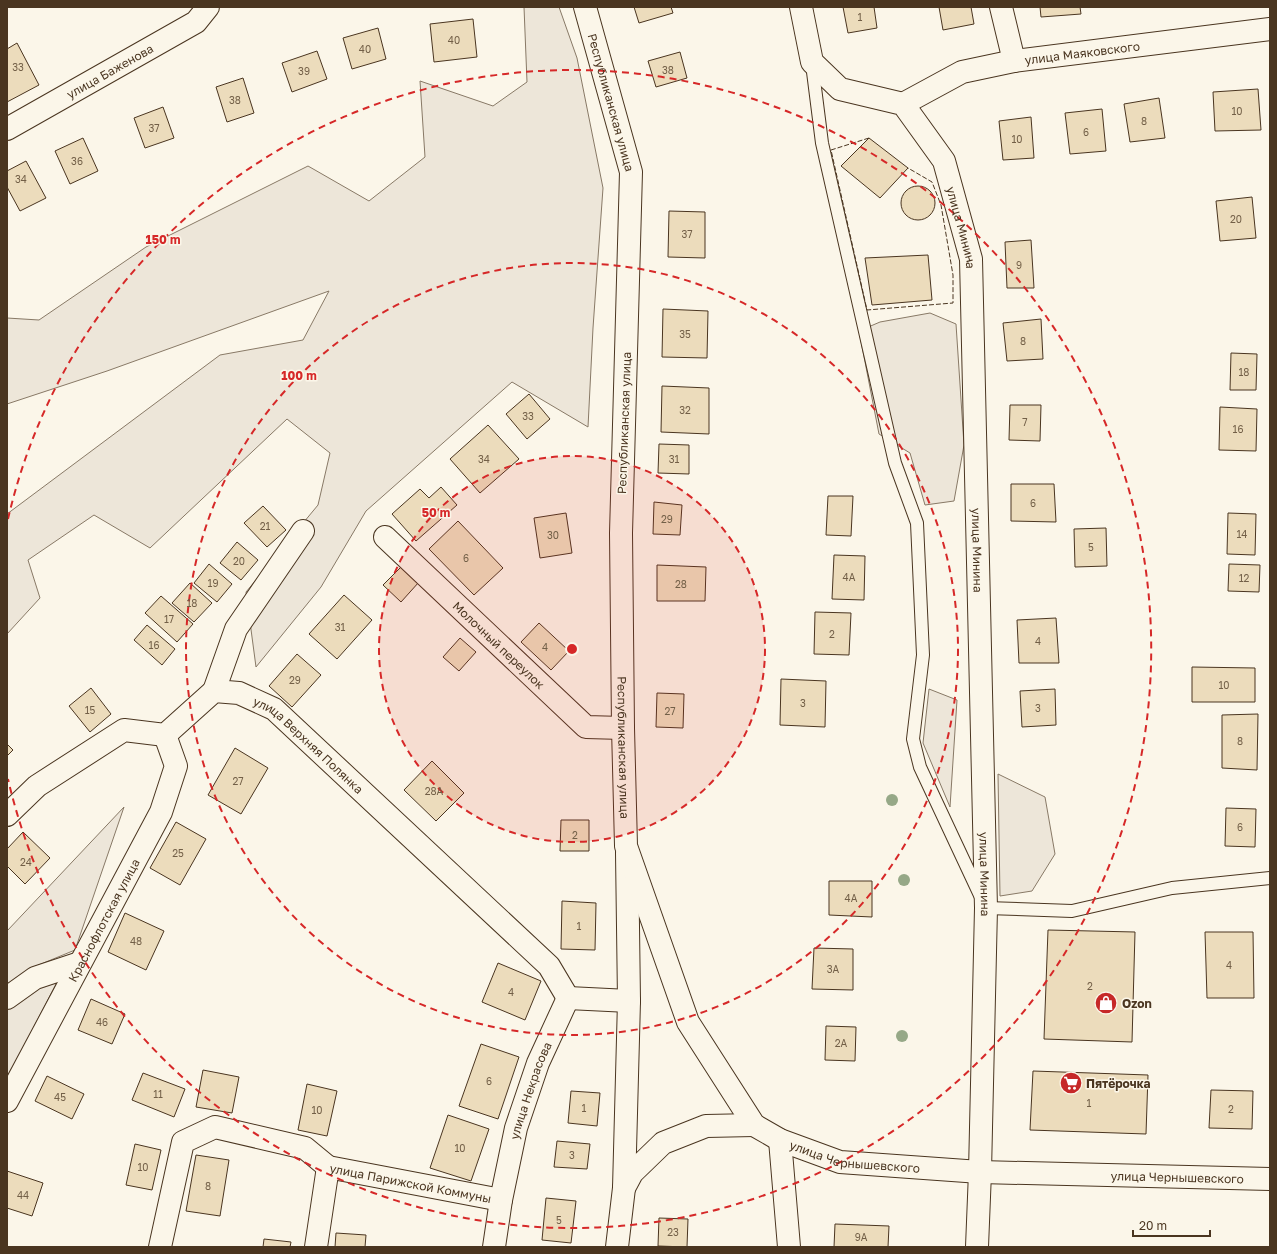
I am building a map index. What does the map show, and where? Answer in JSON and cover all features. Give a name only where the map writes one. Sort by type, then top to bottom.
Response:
[{"type":"street","name":"улица Баженова","points":[[7,129],[196,22],[208,7]]},
{"type":"street","name":"Республиканская улица","points":[[585,7],[631,172],[621,533],[623,728],[629,1001],[624,1188]]},
{"type":"street","points":[[801,7],[812,62],[840,89],[903,104]]},
{"type":"street","points":[[1001,7],[1014,61]]},
{"type":"street","name":"улица Маяковского","points":[[903,104],[962,72],[1014,61],[1270,29]]},
{"type":"street","name":"улица Минина","points":[[903,104],[944,162],[971,259],[986,908],[977,1247]]},
{"type":"street","points":[[7,815],[37,786],[124,730],[165,735],[214,690],[236,629],[303,531]]},
{"type":"street","name":"Молочный переулок","points":[[385,537],[586,727],[623,728]]},
{"type":"street","name":"улица Верхняя Полянка","points":[[214,690],[239,693],[274,709],[549,966],[568,998]]},
{"type":"street","name":"Краснофлотская улица","points":[[7,1101],[161,812],[176,766],[165,735]]},
{"type":"street","name":"улица Чернышевского","points":[[626,846],[688,1022],[754,1124],[780,1140],[840,1162],[980,1172],[1270,1179]]},
{"type":"street","points":[[7,998],[35,978],[80,963]]},
{"type":"street","points":[[568,998],[629,1001]]},
{"type":"street","name":"улица Некрасова","points":[[494,1247],[501,1200],[516,1128],[535,1070],[568,998]]},
{"type":"street","points":[[617,1247],[624,1188],[632,1173],[663,1143],[706,1126],[754,1124]]},
{"type":"street","points":[[160,1247],[183,1142],[215,1127],[305,1148],[328,1167]]},
{"type":"street","points":[[780,1140],[789,1247]]},
{"type":"street","name":"улица Парижской Коммуны","points":[[316,1247],[328,1167],[501,1200]]},
{"type":"lane","points":[[812,62],[822,143],[894,463],[917,523],[923,655],[913,739],[920,767],[986,908],[1072,911],[1172,888],[1270,878]]},
{"type":"shaded area","points":[[524,7],[559,7],[577,58],[603,188],[593,328],[588,427],[512,382],[366,511],[321,587],[256,667],[246,592],[318,505],[330,453],[287,419],[150,548],[94,515],[28,560],[40,598],[7,634],[7,514],[220,355],[303,340],[329,291],[107,371],[7,404],[7,318],[39,320],[146,247],[308,166],[369,201],[425,157],[420,81],[493,106],[527,82]]},
{"type":"shaded area","points":[[930,313],[956,324],[964,445],[954,501],[925,505],[910,453],[879,434],[859,331],[880,322]]},
{"type":"shaded area","points":[[929,689],[957,700],[950,807],[923,743]]},
{"type":"shaded area","points":[[998,774],[1045,797],[1055,854],[1032,891],[1000,896]]},
{"type":"shaded area","points":[[124,807],[75,950],[29,969],[56,984],[7,1079],[7,931]]},
{"type":"building","points":[[634,7],[671,7],[673,13],[639,23]]},
{"type":"building","points":[[843,7],[874,7],[877,28],[848,33]]},
{"type":"building","points":[[939,7],[971,7],[974,24],[943,30]]},
{"type":"building","points":[[1040,7],[1080,7],[1081,14],[1041,17]]},
{"type":"building","points":[[473,19],[477,57],[434,62],[430,24]]},
{"type":"building","points":[[378,28],[386,59],[352,69],[343,38]]},
{"type":"building","points":[[17,43],[39,85],[7,102],[7,49]]},
{"type":"building","points":[[317,51],[327,79],[292,92],[282,63]]},
{"type":"building","points":[[680,52],[687,78],[656,87],[648,61]]},
{"type":"building","points":[[243,78],[254,113],[227,122],[216,87]]},
{"type":"building","points":[[1258,89],[1261,130],[1215,131],[1213,92]]},
{"type":"building","points":[[1159,98],[1165,138],[1130,142],[1124,104]]},
{"type":"building","points":[[163,107],[174,138],[145,148],[134,118]]},
{"type":"building","points":[[1102,109],[1106,151],[1070,154],[1065,113]]},
{"type":"building","points":[[1031,117],[1034,158],[1003,160],[999,121]]},
{"type":"building","points":[[83,138],[98,171],[70,184],[55,151]]},
{"type":"building","points":[[869,138],[908,168],[880,198],[841,166]]},
{"type":"building","points":[[26,161],[46,198],[20,211],[7,187],[7,171]]},
{"type":"building","points":[[915,186],[921,186],[925,187],[932,193],[935,203],[934,210],[928,217],[921,220],[915,220],[911,219],[904,213],[901,206],[901,200],[902,196],[908,189]]},
{"type":"building","points":[[1252,197],[1256,238],[1220,241],[1216,201]]},
{"type":"building","points":[[669,211],[705,212],[705,258],[668,257]]},
{"type":"building","points":[[1031,240],[1034,288],[1007,288],[1005,242]]},
{"type":"building","points":[[928,255],[932,300],[872,305],[865,258]]},
{"type":"building","points":[[663,309],[708,311],[707,358],[662,357]]},
{"type":"building","points":[[1041,319],[1043,359],[1007,361],[1003,323]]},
{"type":"building","points":[[1231,353],[1257,354],[1256,390],[1230,390]]},
{"type":"building","points":[[662,386],[709,388],[709,434],[661,432]]},
{"type":"building","points":[[529,394],[550,419],[527,439],[506,414]]},
{"type":"building","points":[[1010,405],[1041,405],[1040,441],[1009,440]]},
{"type":"building","points":[[1220,407],[1257,409],[1256,451],[1219,450]]},
{"type":"building","points":[[488,425],[519,459],[480,493],[450,459]]},
{"type":"building","points":[[659,444],[689,445],[689,474],[658,473]]},
{"type":"building","points":[[1011,484],[1054,484],[1056,522],[1011,521]]},
{"type":"building","points":[[441,487],[457,505],[416,541],[392,514],[420,489],[429,498]]},
{"type":"building","points":[[828,496],[853,496],[851,536],[826,535]]},
{"type":"building","points":[[654,502],[682,505],[680,535],[653,534]]},
{"type":"building","points":[[263,506],[286,530],[267,547],[244,523]]},
{"type":"building","points":[[566,513],[572,553],[540,558],[534,518]]},
{"type":"building","points":[[1228,513],[1256,514],[1255,555],[1227,554]]},
{"type":"building","points":[[458,521],[503,568],[474,595],[429,549]]},
{"type":"building","points":[[1106,528],[1107,566],[1075,567],[1074,529]]},
{"type":"building","points":[[237,542],[258,560],[241,580],[220,563]]},
{"type":"building","points":[[834,555],[865,556],[864,600],[832,599]]},
{"type":"building","points":[[209,564],[232,584],[217,602],[194,583]]},
{"type":"building","points":[[1229,564],[1260,565],[1259,592],[1228,591]]},
{"type":"building","points":[[657,565],[706,567],[705,601],[657,601]]},
{"type":"building","points":[[402,566],[419,582],[401,602],[383,585]]},
{"type":"building","points":[[190,583],[212,603],[194,622],[172,603]]},
{"type":"building","points":[[344,595],[372,620],[337,659],[309,634]]},
{"type":"building","points":[[161,596],[193,624],[177,642],[145,613]]},
{"type":"building","points":[[815,612],[851,613],[849,655],[814,654]]},
{"type":"building","points":[[1056,618],[1059,663],[1019,663],[1017,620]]},
{"type":"building","points":[[539,623],[569,651],[551,670],[521,642]]},
{"type":"building","points":[[147,625],[175,649],[162,665],[134,640]]},
{"type":"building","points":[[460,638],[476,652],[459,671],[443,657]]},
{"type":"building","points":[[297,654],[321,675],[292,707],[269,686]]},
{"type":"building","points":[[1192,667],[1255,668],[1255,702],[1192,702]]},
{"type":"building","points":[[781,679],[826,681],[825,727],[780,725]]},
{"type":"building","points":[[91,688],[111,714],[90,732],[69,706]]},
{"type":"building","points":[[1055,689],[1056,725],[1022,727],[1020,691]]},
{"type":"building","points":[[657,693],[684,694],[683,728],[656,727]]},
{"type":"building","points":[[1258,714],[1257,770],[1222,768],[1222,715]]},
{"type":"building","points":[[7,744],[13,750],[7,756]]},
{"type":"building","points":[[235,748],[268,768],[241,814],[208,795]]},
{"type":"building","points":[[432,761],[464,793],[436,821],[404,790]]},
{"type":"building","points":[[1226,808],[1256,809],[1255,847],[1225,846]]},
{"type":"building","points":[[561,820],[589,820],[589,851],[560,851]]},
{"type":"building","points":[[176,822],[206,839],[180,885],[150,868]]},
{"type":"building","points":[[23,832],[50,858],[25,884],[7,866],[7,849]]},
{"type":"building","points":[[829,881],[872,881],[872,917],[829,915]]},
{"type":"building","points":[[562,901],[596,903],[595,950],[561,949]]},
{"type":"building","points":[[125,913],[164,931],[146,970],[108,952]]},
{"type":"building","points":[[1048,930],[1135,932],[1132,1042],[1044,1039]]},
{"type":"building","points":[[1205,932],[1253,932],[1254,998],[1207,998]]},
{"type":"building","points":[[814,948],[853,949],[853,990],[812,989]]},
{"type":"building","points":[[498,963],[541,981],[525,1020],[482,1002]]},
{"type":"building","points":[[91,999],[125,1014],[112,1044],[78,1030]]},
{"type":"building","points":[[826,1026],[856,1027],[855,1061],[825,1060]]},
{"type":"building","points":[[481,1044],[519,1057],[498,1119],[459,1106]]},
{"type":"building","points":[[203,1070],[239,1077],[232,1113],[196,1107]]},
{"type":"building","points":[[1033,1071],[1148,1075],[1146,1134],[1030,1130]]},
{"type":"building","points":[[143,1073],[185,1089],[174,1117],[132,1100]]},
{"type":"building","points":[[47,1076],[84,1094],[72,1119],[35,1101]]},
{"type":"building","points":[[307,1084],[337,1091],[327,1136],[298,1130]]},
{"type":"building","points":[[1211,1090],[1253,1091],[1252,1129],[1209,1128]]},
{"type":"building","points":[[571,1091],[600,1093],[597,1126],[568,1123]]},
{"type":"building","points":[[448,1115],[489,1129],[471,1181],[430,1168]]},
{"type":"building","points":[[557,1141],[590,1144],[587,1169],[554,1167]]},
{"type":"building","points":[[135,1144],[161,1150],[152,1190],[126,1185]]},
{"type":"building","points":[[196,1155],[229,1160],[220,1216],[186,1211]]},
{"type":"building","points":[[7,1171],[43,1183],[32,1216],[7,1208]]},
{"type":"building","points":[[546,1198],[576,1201],[571,1243],[542,1240]]},
{"type":"building","points":[[659,1218],[688,1219],[687,1247],[658,1246]]},
{"type":"building","points":[[835,1224],[889,1226],[888,1247],[834,1247]]},
{"type":"building","points":[[336,1233],[366,1235],[365,1247],[335,1247]]},
{"type":"building","points":[[264,1239],[291,1242],[290,1247],[263,1247]]},
{"type":"fence","points":[[869,138],[831,150],[867,310],[953,303],[953,275],[941,205],[932,182],[908,168]]},
{"type":"place","name":"Ozon","points":[[1106,1003]]},
{"type":"place","name":"Пятёрочка","points":[[1071,1083]]}]
